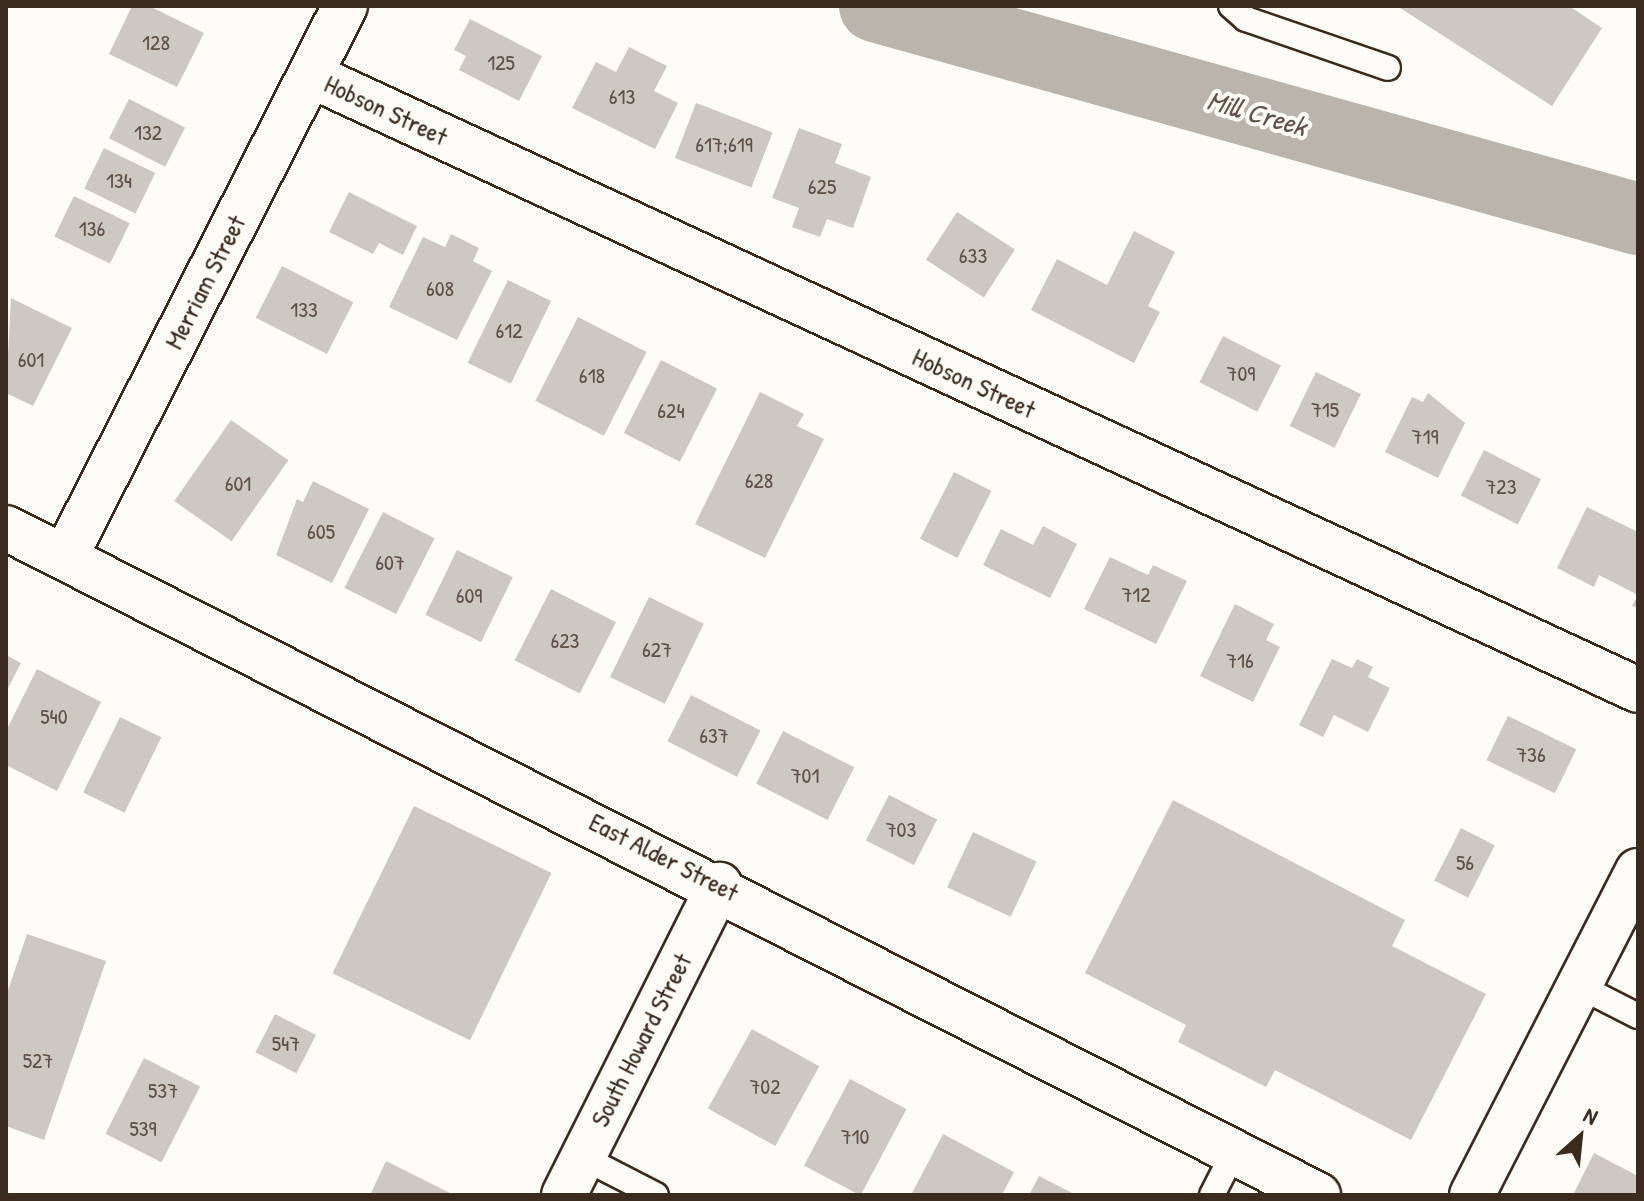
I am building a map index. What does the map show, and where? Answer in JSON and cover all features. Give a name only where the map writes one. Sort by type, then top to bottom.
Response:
[{"type":"street","name":"Merriam Street","points":[[65,557],[345,6]]},
{"type":"street","name":"Hobson Street","points":[[310,75],[1638,690]]},
{"type":"street","name":"East Alder Street","points":[[6,528],[719,885],[1318,1195]]},
{"type":"street","points":[[1472,1195],[1638,871]]},
{"type":"street","name":"South Howard Street","points":[[573,1176],[719,885]]},
{"type":"lane","points":[[1231,6],[1246,19],[1388,68]]},
{"type":"lane","points":[[1579,986],[1638,1016]]},
{"type":"lane","points":[[1212,1195],[1234,1152]]},
{"type":"lane","points":[[573,1176],[656,1195]]},
{"type":"building","points":[[132,6],[149,6],[204,33],[177,87],[109,54]]},
{"type":"building","points":[[1397,6],[1569,6],[1602,28],[1552,106]]},
{"type":"building","points":[[470,19],[542,56],[519,101],[459,70],[466,56],[454,50]]},
{"type":"building","points":[[629,47],[667,66],[654,91],[678,103],[655,149],[572,108],[596,62],[616,72]]},
{"type":"building","points":[[129,99],[185,128],[165,167],[109,138]]},
{"type":"building","points":[[696,103],[773,132],[751,187],[675,158]]},
{"type":"building","points":[[799,128],[842,144],[835,163],[871,177],[853,228],[827,219],[820,237],[792,227],[799,208],[772,198]]},
{"type":"building","points":[[104,148],[155,173],[136,213],[84,188]]},
{"type":"building","points":[[349,192],[417,226],[403,255],[379,243],[373,254],[329,232]]},
{"type":"building","points":[[74,196],[130,223],[110,264],[54,236]]},
{"type":"building","points":[[957,212],[1015,250],[984,297],[926,260]]},
{"type":"building","points":[[1134,231],[1175,252],[1148,306],[1160,312],[1134,363],[1031,310],[1057,259],[1107,285]]},
{"type":"building","points":[[451,234],[479,248],[473,261],[492,271],[457,340],[389,307],[423,237],[445,247]]},
{"type":"building","points":[[282,266],[353,302],[327,354],[256,318]]},
{"type":"building","points":[[508,280],[551,301],[511,384],[468,363]]},
{"type":"building","points":[[11,298],[72,328],[33,406],[6,393]]},
{"type":"building","points":[[578,317],[647,352],[604,436],[535,401]]},
{"type":"building","points":[[1223,336],[1281,366],[1257,412],[1199,382]]},
{"type":"building","points":[[661,360],[717,389],[680,462],[624,433]]},
{"type":"building","points":[[1316,372],[1361,394],[1335,448],[1290,426]]},
{"type":"building","points":[[760,392],[804,414],[797,426],[824,439],[765,558],[695,524]]},
{"type":"building","points":[[1428,393],[1465,423],[1438,478],[1385,452],[1412,397],[1423,402]]},
{"type":"building","points":[[231,420],[288,460],[232,541],[174,501]]},
{"type":"building","points":[[1484,450],[1541,479],[1518,524],[1461,495]]},
{"type":"building","points":[[954,472],[991,491],[957,558],[920,539]]},
{"type":"building","points":[[313,481],[369,509],[332,583],[276,555],[297,499],[303,502]]},
{"type":"building","points":[[1587,507],[1638,532],[1638,595],[1599,575],[1594,587],[1557,568]]},
{"type":"building","points":[[383,512],[435,538],[396,614],[344,588]]},
{"type":"building","points":[[1043,526],[1077,544],[1050,598],[983,565],[1001,529],[1033,545]]},
{"type":"building","points":[[457,550],[513,577],[481,642],[425,615]]},
{"type":"building","points":[[1110,557],[1148,575],[1153,565],[1187,581],[1156,644],[1084,609]]},
{"type":"building","points":[[551,589],[616,622],[580,693],[515,660]]},
{"type":"building","points":[[649,597],[704,624],[665,704],[610,677]]},
{"type":"building","points":[[1235,604],[1274,624],[1266,640],[1280,647],[1253,702],[1200,676]]},
{"type":"building","points":[[6,655],[21,663],[6,692]]},
{"type":"building","points":[[1332,659],[1352,668],[1357,659],[1373,667],[1368,677],[1390,688],[1368,732],[1334,715],[1323,737],[1299,725]]},
{"type":"building","points":[[37,669],[101,702],[57,791],[6,765],[6,731]]},
{"type":"building","points":[[691,695],[760,730],[737,777],[667,741]]},
{"type":"building","points":[[1508,716],[1576,749],[1555,793],[1487,760]]},
{"type":"building","points":[[120,717],[161,737],[125,813],[83,792]]},
{"type":"building","points":[[783,731],[854,767],[827,820],[756,784]]},
{"type":"building","points":[[889,795],[937,820],[914,865],[866,840]]},
{"type":"building","points":[[1173,800],[1405,920],[1392,946],[1486,994],[1411,1140],[1275,1070],[1266,1087],[1178,1042],[1186,1025],[1085,973]]},
{"type":"building","points":[[414,806],[552,873],[470,1040],[332,973]]},
{"type":"building","points":[[1461,828],[1495,845],[1468,898],[1434,881]]},
{"type":"building","points":[[973,832],[1036,862],[1011,917],[947,887]]},
{"type":"building","points":[[27,934],[106,961],[44,1140],[6,1126],[6,996]]},
{"type":"building","points":[[275,1014],[316,1035],[296,1073],[255,1052]]},
{"type":"building","points":[[752,1029],[819,1066],[775,1146],[708,1109]]},
{"type":"building","points":[[144,1058],[200,1087],[162,1162],[105,1134]]},
{"type":"building","points":[[850,1079],[907,1109],[861,1195],[804,1166]]},
{"type":"building","points":[[943,1134],[1014,1172],[1002,1195],[911,1195]]},
{"type":"building","points":[[1594,1153],[1638,1176],[1638,1195],[1573,1195]]},
{"type":"building","points":[[386,1161],[454,1195],[370,1195]]},
{"type":"building","points":[[1039,1176],[1076,1195],[1029,1195]]},
{"type":"waterway","name":"Mill Creek","points":[[875,6],[1638,219]]}]
